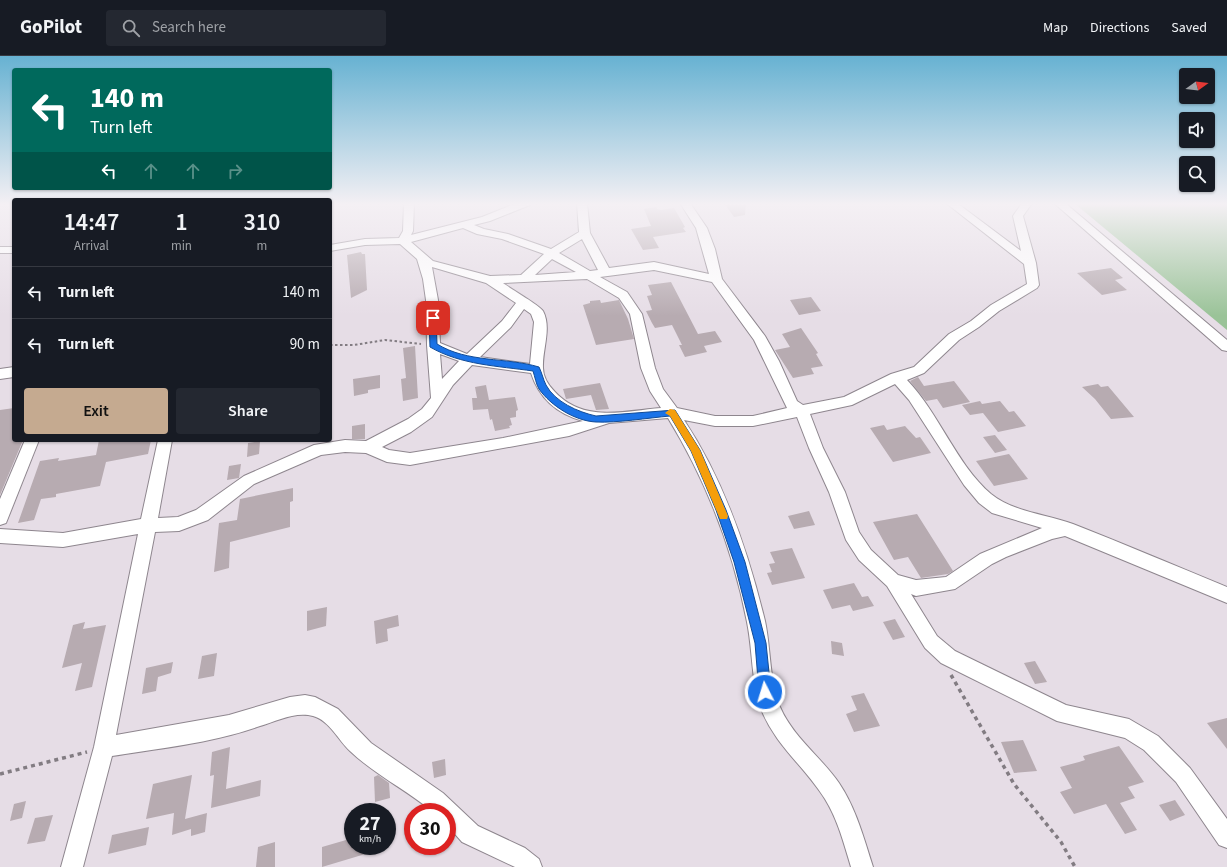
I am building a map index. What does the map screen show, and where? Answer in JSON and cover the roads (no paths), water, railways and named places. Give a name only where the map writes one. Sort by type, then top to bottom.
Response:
[{"type":"street","points":[[7,250],[12,241]]},
{"type":"street","points":[[332,248],[365,242],[403,241],[429,262],[490,280],[524,280],[588,275],[605,271],[654,266],[716,279]]},
{"type":"street","points":[[517,241],[551,253],[623,295],[630,303],[640,328],[648,368],[657,391],[696,450],[721,510],[740,562],[760,643],[765,692],[772,711],[803,756],[832,792],[847,819],[862,867]]},
{"type":"street","points":[[524,280],[551,253],[569,241]]},
{"type":"street","points":[[589,241],[605,271]]},
{"type":"street","points":[[706,241],[710,250],[716,279],[746,317],[760,339],[772,361],[791,404],[802,412],[816,448],[837,492],[852,534],[865,555],[893,581],[931,642],[948,657],[1064,714],[1129,729],[1151,743],[1183,775],[1227,837]]},
{"type":"street","points":[[1001,241],[1030,263]]},
{"type":"street","points":[[490,280],[536,312],[540,322],[536,369],[542,387],[566,408],[582,416],[596,419],[672,412],[715,421],[753,421],[802,412],[847,401],[896,378],[919,370],[954,338],[995,308],[1033,285],[1030,263],[1024,241]]},
{"type":"street","points":[[1103,241],[1227,347]]},
{"type":"street","points":[[422,257],[427,270],[434,300],[433,345],[437,397]]},
{"type":"street","points":[[368,446],[419,419],[428,412],[450,379],[468,359],[509,323],[522,303]]},
{"type":"street","points":[[433,345],[447,354],[468,359],[536,369]]},
{"type":"street","points":[[0,374],[12,372]]},
{"type":"street","points":[[896,378],[914,396],[969,482],[985,498],[998,508],[1066,529],[1227,595]]},
{"type":"street","points":[[0,536],[63,540],[148,525],[179,524],[202,515],[249,480],[319,449],[345,446],[368,446],[387,456],[410,460],[569,431],[615,418]]},
{"type":"street","points":[[0,518],[31,442]]},
{"type":"street","points":[[72,867],[104,747],[165,442]]},
{"type":"street","points":[[893,581],[916,588],[949,584],[986,559],[1000,552],[1044,534],[1066,529]]},
{"type":"street","points":[[104,747],[247,721],[305,705],[314,707],[340,724],[361,748],[414,783],[436,800],[470,834],[506,850],[531,867]]}]
